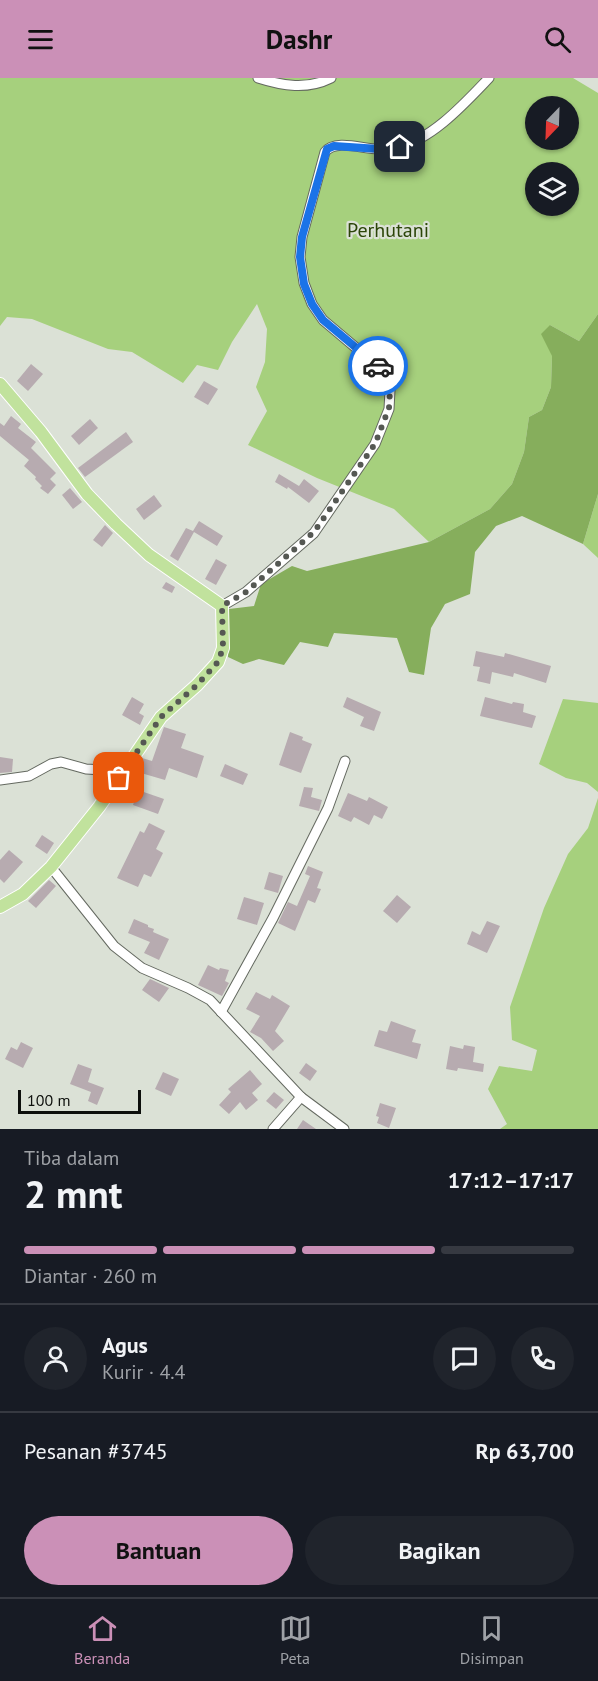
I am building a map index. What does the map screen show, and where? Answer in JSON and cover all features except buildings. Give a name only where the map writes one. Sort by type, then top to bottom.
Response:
[{"type":"main road","points":[[0,384],[41,432],[87,494],[108,516],[149,555],[222,606],[223,648],[218,662],[197,685],[161,717],[119,778],[51,867],[23,894],[0,907]]},
{"type":"street","points":[[258,78],[274,83],[300,86],[317,85],[331,78]]},
{"type":"street","points":[[222,606],[246,592],[314,532],[375,444],[389,408],[390,390],[387,374],[323,320],[312,304],[304,284],[300,257],[302,237],[325,152],[334,146],[379,149],[400,147],[412,142],[450,116],[489,78]]},
{"type":"street","points":[[221,1012],[273,918],[328,808],[345,761]]},
{"type":"street","points":[[0,780],[29,776],[51,764],[61,762],[86,769],[104,770],[119,778]]},
{"type":"street","points":[[51,867],[114,946],[142,968],[199,993],[221,1012],[301,1097],[344,1129]]},
{"type":"street","points":[[273,1129],[301,1097]]},
{"type":"green space","name":"Perhutani","points":[[0,78],[573,78],[598,93],[598,314],[579,341],[550,325],[551,387],[542,410],[529,417],[524,452],[512,484],[490,509],[429,542],[394,509],[317,478],[248,445],[267,411],[256,387],[265,362],[267,329],[257,304],[232,342],[218,370],[197,365],[183,383],[132,352],[108,349],[32,319],[7,317],[0,326]]},
{"type":"green space","points":[[598,494],[598,558],[583,544]]},
{"type":"green space","points":[[563,699],[598,703],[598,792],[587,783],[566,778],[539,764]]},
{"type":"green space","points":[[598,798],[598,1129],[500,1129],[507,1124],[488,1089],[499,1066],[532,1071],[537,1050],[512,1040],[510,1007],[544,908],[568,854],[588,828]]},
{"type":"shaded area","points":[[598,314],[598,494],[583,544],[522,516],[496,526],[475,552],[470,594],[445,604],[431,628],[424,675],[409,672],[397,638],[334,633],[328,647],[300,642],[284,665],[259,659],[243,664],[228,657],[229,609],[254,606],[261,584],[292,566],[307,571],[429,542],[490,509],[512,484],[524,452],[529,417],[542,410],[551,387],[552,356],[541,334],[550,325],[579,341]]},
{"type":"way so far","points":[[119,778],[161,717],[197,685],[218,662],[223,648],[222,606],[246,592],[308,539],[375,444],[389,408],[390,390],[387,374],[378,366]]},
{"type":"route","points":[[378,366],[323,320],[312,304],[304,284],[300,257],[302,237],[325,152],[329,147],[355,146],[379,149],[400,147]]}]
